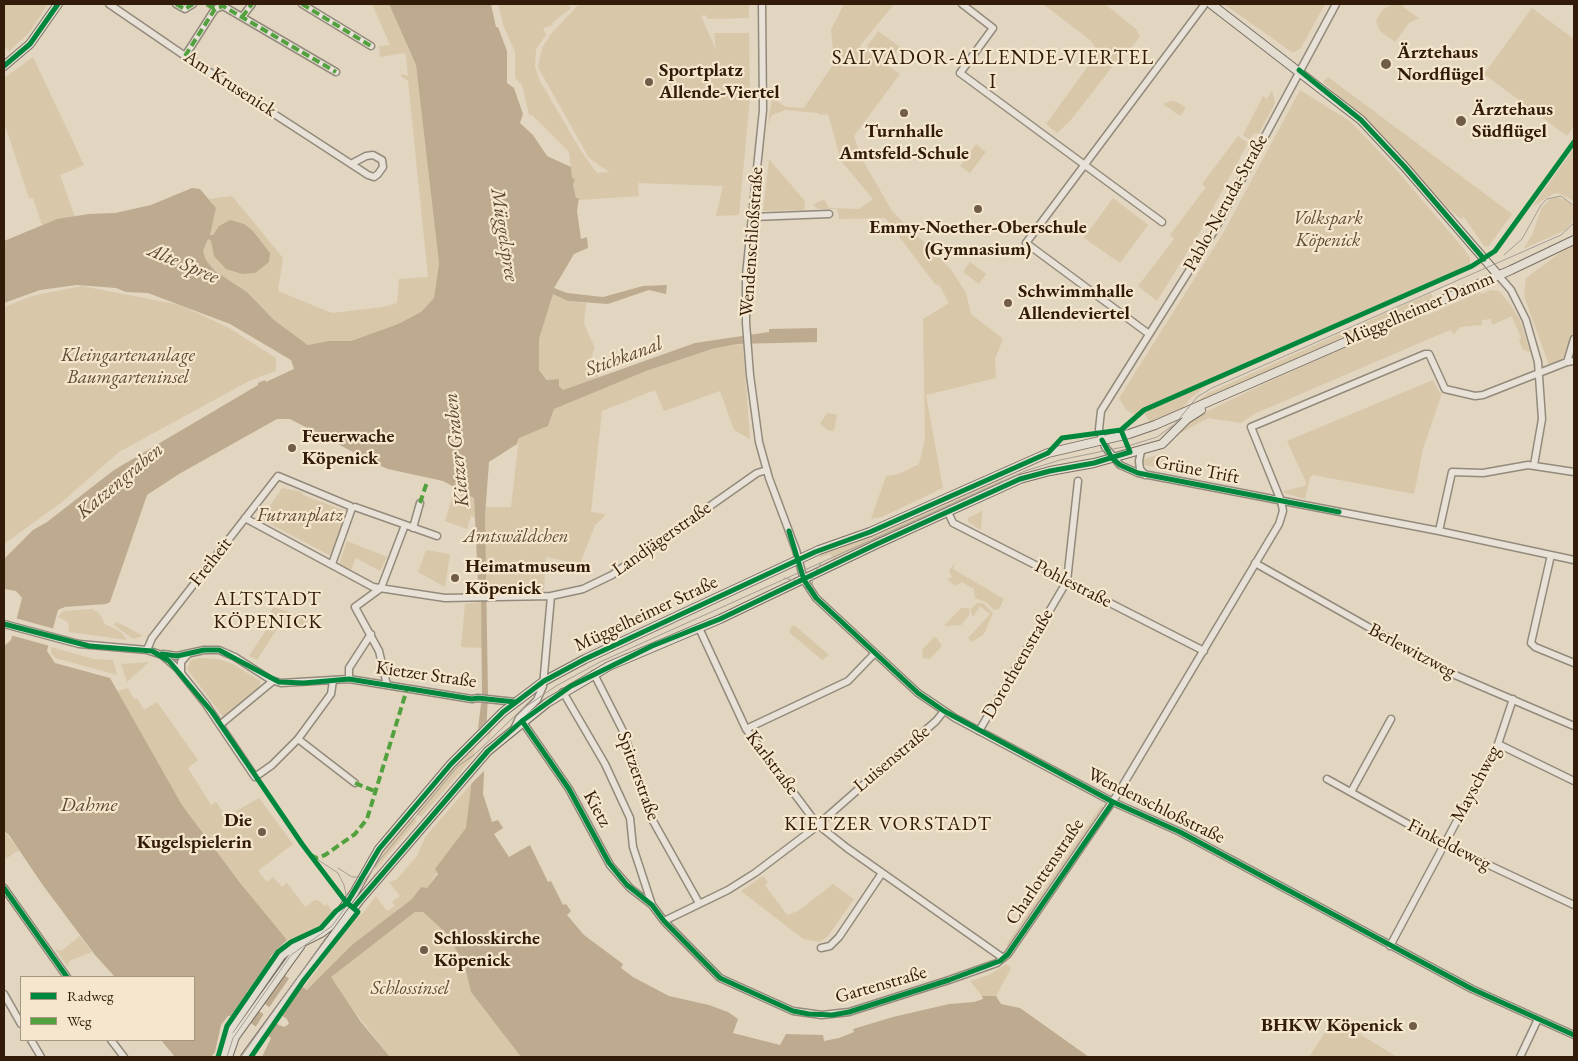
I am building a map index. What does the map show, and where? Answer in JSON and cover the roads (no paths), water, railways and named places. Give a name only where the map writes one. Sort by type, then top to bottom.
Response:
[{"type":"main road","points":[[4,66],[35,39],[58,4]]},
{"type":"main road","points":[[1212,4],[1361,120],[1404,166],[1498,275]]},
{"type":"main road","name":"Müggelheimer Damm","points":[[1124,436],[1263,378],[1574,240]]},
{"type":"main road","name":"Müggelheimer Damm","points":[[1130,452],[1141,451],[1162,444],[1193,414],[1252,387],[1263,378]]},
{"type":"main road","name":"Müggelheimer Straße","points":[[282,963],[290,948],[332,925],[384,843],[476,737],[515,702],[544,681],[585,659],[833,544],[870,532],[1048,453],[1124,436]]},
{"type":"main road","name":"Müggelheimer Straße","points":[[245,1057],[354,907],[473,768],[488,751],[522,721],[563,692],[594,674],[652,646],[699,628],[1027,477],[1112,458],[1130,452]]},
{"type":"main road","points":[[223,1057],[228,1034],[236,1021],[282,963]]},
{"type":"main road","points":[[228,1057],[231,1044],[282,963]]},
{"type":"street","name":"Am Krusenick","points":[[109,4],[351,164],[374,177],[383,168],[382,160],[373,155],[366,156],[351,164]]},
{"type":"street","points":[[176,4],[186,9],[193,4]]},
{"type":"street","points":[[242,17],[252,4]]},
{"type":"street","points":[[302,4],[371,46]]},
{"type":"street","name":"Wendenschloßstraße","points":[[762,4],[763,104],[746,275],[746,323],[757,428],[767,470],[804,580],[816,598],[918,694],[944,712],[1112,802],[1180,832],[1472,989],[1574,1035]]},
{"type":"street","points":[[962,4],[994,28],[960,73],[1162,222]]},
{"type":"street","points":[[1149,334],[1026,243],[1205,4]]},
{"type":"street","name":"Pablo-Neruda-Straße","points":[[1102,440],[1099,426],[1100,411],[1214,231],[1336,4]]},
{"type":"street","points":[[185,56],[213,8],[223,6],[336,72]]},
{"type":"street","points":[[753,217],[829,214]]},
{"type":"street","points":[[1498,275],[1511,290],[1526,320],[1535,350],[1539,373],[1542,422],[1534,465]]},
{"type":"street","points":[[1567,362],[1574,339]]},
{"type":"street","name":"Grüne Trift","points":[[1281,501],[1252,430],[1252,427],[1256,424],[1425,354],[1429,354],[1445,389],[1467,394],[1483,395],[1539,373]]},
{"type":"street","points":[[1539,373],[1574,361]]},
{"type":"street","points":[[1102,440],[1112,458]]},
{"type":"street","name":"Grüne Trift","points":[[1141,451],[1140,469],[1145,475]]},
{"type":"street","name":"Grüne Trift","points":[[1112,458],[1124,468],[1145,475],[1439,531],[1574,560]]},
{"type":"street","points":[[1439,531],[1452,472],[1483,474],[1522,465],[1534,465],[1574,472]]},
{"type":"street","name":"Landjägerstraße","points":[[246,518],[368,584],[381,588],[426,597],[551,596],[583,589],[612,575],[757,473],[767,470]]},
{"type":"street","name":"Freiheit","points":[[147,650],[152,638],[278,476],[352,508]]},
{"type":"street","name":"Dorotheenstraße","points":[[979,731],[1067,581],[1078,481]]},
{"type":"street","name":"Charlottenstraße","points":[[1003,958],[1112,802],[1204,651],[1282,519],[1281,501]]},
{"type":"street","points":[[413,528],[420,503]]},
{"type":"street","points":[[332,564],[352,508],[354,507],[434,535]]},
{"type":"street","name":"Pohlestraße","points":[[948,512],[954,523],[1204,651]]},
{"type":"street","points":[[387,685],[380,654],[355,607],[381,588],[405,525]]},
{"type":"street","points":[[1551,555],[1531,640],[1532,646],[1574,663]]},
{"type":"street","name":"Berlewitzweg","points":[[1256,563],[1440,667],[1574,726]]},
{"type":"street","points":[[544,681],[551,596]]},
{"type":"street","points":[[4,624],[90,646],[147,650],[169,656],[209,650],[222,651],[273,681],[220,724]]},
{"type":"street","name":"Karlstraße","points":[[699,628],[746,729],[817,824],[882,873],[1003,958]]},
{"type":"street","points":[[349,679],[349,668],[370,634]]},
{"type":"street","points":[[156,652],[169,661],[182,674],[220,724],[255,777],[272,765],[298,739],[331,694],[333,681]]},
{"type":"street","points":[[746,729],[848,681],[875,653]]},
{"type":"street","points":[[182,674],[180,663],[188,654]]},
{"type":"street","name":"Spitzerstraße","points":[[594,674],[623,731],[653,822],[699,903]]},
{"type":"street","name":"Kietzer Straße","points":[[273,681],[288,683],[349,679],[472,699],[515,702]]},
{"type":"street","name":"Müggelheimer Straße","points":[[515,727],[519,718],[538,700],[544,681]]},
{"type":"street","name":"Gartenstraße","points":[[563,692],[605,764],[630,818],[633,847],[652,905],[664,922],[720,978],[793,1011],[832,1015],[849,1012],[949,980],[997,963],[1003,958]]},
{"type":"street","name":"Mayschweg","points":[[1390,946],[1498,744],[1513,699]]},
{"type":"street","name":"Luisenstraße","points":[[664,922],[699,903],[727,891],[746,879],[817,824],[944,712]]},
{"type":"street","points":[[1351,792],[1391,719]]},
{"type":"street","name":"Kietz","points":[[522,721],[569,789],[609,863],[630,888],[652,905]]},
{"type":"street","points":[[298,739],[355,783]]},
{"type":"street","points":[[1498,744],[1574,781]]},
{"type":"street","name":"Finkeldeweg","points":[[1327,779],[1444,844],[1574,905]]},
{"type":"street","points":[[821,948],[830,946],[839,937],[882,873]]},
{"type":"street","points":[[4,888],[66,976]]},
{"type":"street","points":[[4,994],[20,1022]]},
{"type":"street","points":[[1520,1057],[1538,1019]]},
{"type":"street","points":[[32,1041],[41,1057]]},
{"type":"street","points":[[112,1041],[124,1057]]},
{"type":"water","points":[[389,4],[491,4],[496,27],[498,27],[507,51],[507,83],[514,88],[523,114],[520,123],[533,135],[547,156],[571,167],[572,178],[575,179],[573,184],[576,198],[579,198],[577,211],[581,239],[587,237],[588,248],[574,254],[554,288],[567,293],[603,297],[643,286],[667,285],[666,294],[649,290],[608,304],[568,301],[553,294],[539,339],[539,370],[547,380],[559,379],[559,386],[563,390],[695,343],[769,332],[769,329],[817,328],[817,342],[737,344],[712,349],[646,371],[554,409],[548,426],[519,438],[517,444],[489,462],[485,516],[488,695],[483,794],[492,822],[498,820],[503,828],[494,834],[509,857],[530,845],[548,882],[551,881],[563,905],[566,904],[571,911],[567,915],[584,935],[623,964],[621,968],[633,977],[669,996],[709,1005],[728,1012],[738,1019],[733,1033],[780,1045],[786,1034],[823,1035],[824,1041],[839,1038],[854,1032],[853,1029],[893,1017],[949,1004],[974,1002],[983,999],[982,996],[996,996],[1001,1004],[1020,1008],[1089,1057],[521,1057],[471,992],[464,963],[445,932],[423,912],[415,912],[331,977],[361,1022],[390,1057],[262,1057],[271,1038],[240,1015],[228,1016],[221,1025],[215,1052],[211,1057],[175,1057],[162,1041],[195,1041],[195,976],[114,976],[95,955],[42,884],[9,835],[4,831],[4,646],[11,640],[22,598],[16,591],[4,589],[4,559],[33,530],[47,522],[114,470],[258,385],[258,383],[265,380],[266,382],[294,369],[291,360],[230,324],[148,293],[77,285],[40,290],[4,303],[4,241],[57,219],[89,214],[115,213],[151,205],[192,188],[200,189],[216,208],[210,235],[213,235],[219,226],[230,220],[244,224],[253,231],[270,253],[269,262],[255,273],[242,274],[226,269],[214,256],[211,241],[208,239],[203,251],[206,260],[215,271],[247,292],[274,320],[308,345],[328,341],[351,341],[398,324],[421,312],[434,298],[439,263],[416,65]],"holes":[[[277,419],[290,419],[376,464],[388,469],[443,481],[474,498],[478,582],[481,591],[482,696],[466,828],[435,869],[438,874],[427,888],[421,887],[412,899],[353,944],[307,990],[273,968],[270,957],[287,940],[241,884],[182,805],[110,678],[55,663],[47,651],[58,610],[65,607],[106,604],[110,602],[147,495],[179,474]],[[250,994],[287,1019],[289,1024],[284,1027],[279,1025],[245,1001]]]},
{"type":"tunnel","points":[[207,4],[211,6]]},
{"type":"tram line","points":[[1504,255],[1522,239],[1541,205],[1547,199],[1561,196],[1574,206]]},
{"type":"tram line","points":[[227,1057],[233,1038],[291,955],[332,926],[378,862],[458,766],[474,755],[521,710],[556,686],[600,662],[1025,471],[1060,460],[1128,446],[1157,437],[1175,424],[1197,397],[1212,388],[1561,235],[1574,223]]},
{"type":"tram line","points":[[817,596],[813,589],[812,578],[821,563]]},
{"type":"tram line","points":[[784,578],[794,580],[804,586],[922,695],[956,718],[1113,800],[1180,831],[1463,983],[1574,1033]]},
{"type":"tram line","points":[[61,638],[97,645],[148,649],[172,655],[202,650],[219,650],[230,654],[268,678],[283,683],[351,678],[477,698]]},
{"type":"tram line","points":[[160,655],[177,668],[205,703],[309,854],[338,873],[344,885],[347,899]]},
{"type":"tram line","points":[[338,868],[352,877],[365,877]]},
{"type":"tram line","points":[[241,1057],[327,936]]},
{"type":"place","name":"Ärztehaus Nordflügel","points":[[1386,64]]},
{"type":"place","name":"Sportplatz Allende-Viertel","points":[[649,82]]},
{"type":"place","name":"Turnhalle Amtsfeld-Schule","points":[[904,113]]},
{"type":"place","name":"Ärztehaus Südflügel","points":[[1461,121]]},
{"type":"place","name":"Emmy-Noether-Oberschule (Gymnasium)","points":[[978,209]]},
{"type":"place","name":"Schwimmhalle Allendeviertel","points":[[1008,303]]},
{"type":"place","name":"Feuerwache Köpenick","points":[[292,448]]},
{"type":"place","name":"Heimatmuseum Köpenick","points":[[455,578]]},
{"type":"place","name":"Die Kugelspielerin","points":[[262,832]]},
{"type":"place","name":"Schlosskirche Köpenick","points":[[424,950]]},
{"type":"place","name":"BHKW Köpenick","points":[[1413,1026]]},
{"type":"district","name":"SALVADOR-ALLENDE-VIERTEL I","points":[[993,70]]},
{"type":"district","name":"ALTSTADT KÖPENICK","points":[[268,612]]},
{"type":"district","name":"KIETZER VORSTADT","points":[[888,825]]},
{"type":"park label","name":"Volkspark Köpenick","points":[[1328,230]]},
{"type":"park label","name":"Kleingartenanlage Baumgarteninsel","points":[[128,367]]},
{"type":"park label","name":"Futranplatz","points":[[300,516]]},
{"type":"park label","name":"Amtswäldchen","points":[[516,537]]},
{"type":"park label","name":"Schlossinsel","points":[[410,989]]},
{"type":"water label","name":"Müggelspree","points":[[504,235]]},
{"type":"water label","name":"Alte Spree","points":[[183,264]]},
{"type":"water label","name":"Stichkanal","points":[[624,357]]},
{"type":"water label","name":"Kietzer Graben","points":[[457,450]]},
{"type":"water label","name":"Katzengraben","points":[[120,481]]},
{"type":"water label","name":"Dahme","points":[[89,806]]}]
